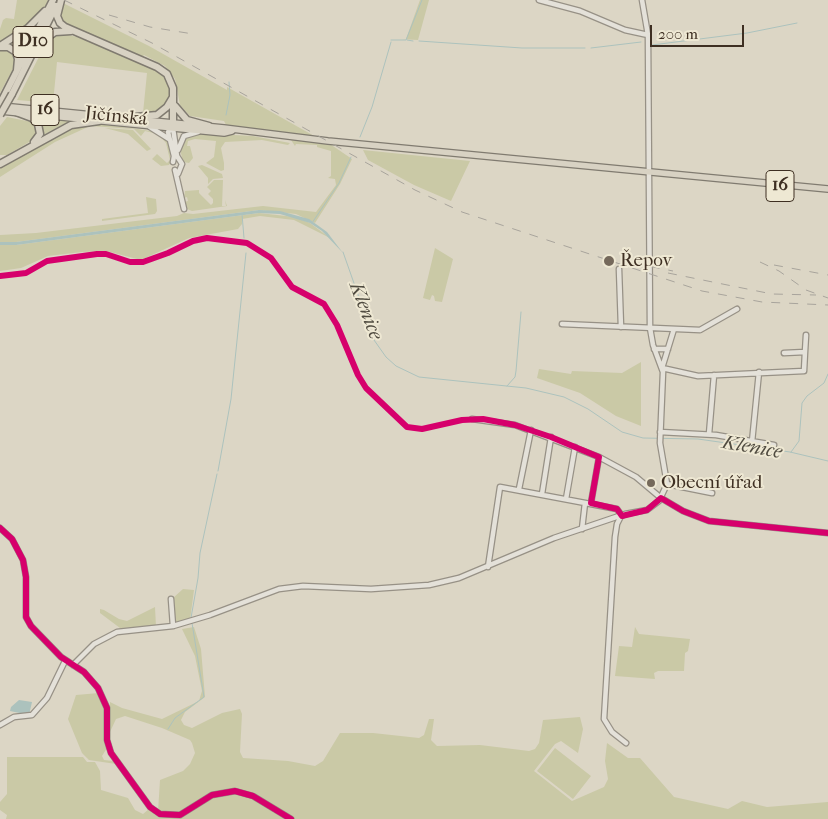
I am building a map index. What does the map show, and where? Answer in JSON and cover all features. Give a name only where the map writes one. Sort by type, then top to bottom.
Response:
[{"type":"highway","name":"D10","points":[[0,115],[15,78],[53,5],[60,0]]},
{"type":"highway","name":"D10","points":[[0,105],[9,94],[39,44],[53,5]]},
{"type":"highway","points":[[0,46],[28,28],[53,5],[58,20],[73,32],[160,69],[170,79],[174,103],[173,126]]},
{"type":"highway","points":[[39,44],[55,32],[73,32]]},
{"type":"highway","name":"16","points":[[0,46],[13,49],[18,55],[15,78]]},
{"type":"highway","points":[[125,118],[157,115],[167,108],[173,96]]},
{"type":"highway","points":[[174,103],[178,112],[187,120],[209,126]]},
{"type":"highway","points":[[16,112],[32,118],[39,126],[39,136],[32,145]]},
{"type":"highway","name":"16","points":[[0,164],[71,125],[99,121]]},
{"type":"highway","points":[[0,159],[10,158]]},
{"type":"main road","name":"Jičínská","points":[[0,105],[125,118],[202,131],[224,133],[232,131]]},
{"type":"main road","name":"Jičínská","points":[[0,111],[144,125],[209,126],[232,131],[353,144],[648,172]]},
{"type":"main road","name":"16","points":[[648,172],[828,189]]},
{"type":"street","points":[[538,0],[580,11],[626,30],[648,35]]},
{"type":"street","points":[[642,0],[648,35],[650,328],[654,349],[662,368]]},
{"type":"street","points":[[144,125],[160,131],[170,141]]},
{"type":"street","points":[[173,126],[168,132],[172,166],[177,172],[184,209]]},
{"type":"street","points":[[173,126],[177,154],[182,166],[177,172]]},
{"type":"street","name":"Jičínská","points":[[177,154],[180,142],[184,136],[202,131]]},
{"type":"street","points":[[173,162],[180,161]]},
{"type":"street","points":[[619,269],[620,326]]},
{"type":"street","points":[[562,324],[700,330],[738,309]]},
{"type":"street","points":[[72,665],[94,644],[117,632],[173,626],[210,615],[264,593],[291,586],[371,590],[429,585],[488,567],[554,538],[647,510],[661,498],[667,484],[660,443],[662,368],[674,329]]},
{"type":"street","points":[[662,368],[698,376],[804,371],[806,335]]},
{"type":"street","points":[[654,349],[668,349]]},
{"type":"street","points":[[784,352],[805,352]]},
{"type":"street","points":[[752,442],[759,372]]},
{"type":"street","points":[[709,434],[714,376]]},
{"type":"street","points":[[472,419],[515,425],[551,437],[599,457],[636,477],[661,498],[683,511],[709,521],[828,534]]},
{"type":"street","points":[[519,489],[531,430]]},
{"type":"street","points":[[660,433],[709,434],[774,445]]},
{"type":"street","points":[[542,494],[551,437]]},
{"type":"street","points":[[566,499],[575,447]]},
{"type":"street","points":[[582,529],[599,457]]},
{"type":"street","points":[[667,484],[712,493]]},
{"type":"street","points":[[488,567],[500,487],[519,489],[617,509],[622,516]]},
{"type":"street","points":[[622,516],[617,524],[615,538],[604,719],[612,732],[626,742]]},
{"type":"street","points":[[0,528],[12,539],[23,560],[26,577],[26,617],[31,626],[65,661],[87,675],[98,688],[107,708],[106,734],[111,753],[146,803],[156,812],[166,816],[180,815],[212,795],[234,791],[253,796],[290,819]]},
{"type":"street","points":[[171,599],[173,626]]},
{"type":"street","points":[[0,725],[14,717],[32,716],[47,698],[65,661]]},
{"type":"green space","points":[[17,0],[48,0],[43,11],[35,20],[0,44],[0,29],[3,20],[6,18],[14,19]]},
{"type":"green space","points":[[420,0],[429,0],[418,40],[400,39],[406,39]]},
{"type":"green space","points":[[63,3],[149,46],[227,90],[227,87],[316,137],[226,125],[224,121],[190,116],[180,105],[175,79],[165,66],[144,55],[141,60],[62,22],[61,9]]},
{"type":"green space","points":[[40,21],[21,58],[20,53],[11,43],[29,32]]},
{"type":"green space","points":[[59,33],[77,37],[156,69],[169,82],[169,100],[159,110],[143,113],[147,73],[57,62],[53,103],[17,100],[47,41]]},
{"type":"green space","points":[[5,49],[13,53],[15,58],[14,67],[0,93],[0,50]]},
{"type":"green space","points":[[7,117],[32,122],[36,128],[36,135],[31,141],[7,155],[0,155],[0,126]]},
{"type":"green space","points":[[38,118],[70,121],[43,135],[43,126]]},
{"type":"green space","points":[[96,124],[138,129],[159,133],[168,140],[171,161],[169,165],[161,166],[152,159],[157,154],[167,163],[170,160],[166,143],[158,134],[145,131],[141,136],[134,129],[90,126],[55,142],[0,177],[0,167],[70,128]]},
{"type":"green space","points":[[105,128],[133,130],[151,149],[147,151],[128,134]]},
{"type":"green space","points":[[196,133],[253,136],[290,143],[288,145],[262,140],[225,142],[221,148],[224,170],[221,171],[206,163],[214,157],[216,141],[195,139],[188,141],[187,146],[190,146],[193,158],[189,163],[183,162],[180,149],[183,140]]},
{"type":"green space","points":[[291,140],[330,144],[352,159],[340,184],[315,223],[296,214],[259,210],[16,242],[0,242],[0,235],[36,233],[177,216],[184,213],[193,214],[263,206],[316,212],[336,185],[335,179],[328,178],[331,176],[331,151],[317,147],[317,145],[296,144],[295,146]]},
{"type":"green space","points":[[363,150],[470,161],[451,201],[414,185],[368,160]]},
{"type":"green space","points":[[202,165],[222,174],[223,178],[213,179],[208,184],[208,178],[198,166]]},
{"type":"green space","points":[[214,180],[223,180],[222,206],[226,206],[225,200],[227,206],[192,211],[187,209],[184,202],[188,201],[187,197],[184,198],[185,191],[199,190],[199,193],[211,205],[213,203],[213,199],[208,194],[211,191],[207,187]]},
{"type":"green space","points":[[146,197],[156,199],[157,211],[155,214],[102,221],[102,219],[148,213]]},
{"type":"green space","points":[[259,213],[295,217],[310,223],[330,238],[294,220],[260,216],[242,219],[242,224],[238,229],[189,238],[141,260],[106,251],[82,252],[48,256],[21,268],[0,271],[0,245],[16,245]]},
{"type":"green space","points":[[435,248],[453,259],[442,302],[435,301],[432,295],[430,300],[423,298]]},
{"type":"green space","points":[[641,362],[641,426],[616,416],[580,393],[537,378],[539,369],[571,374],[572,371],[622,373]]},
{"type":"green space","points":[[183,589],[194,590],[190,620],[174,623],[173,598]]},
{"type":"green space","points":[[155,607],[156,627],[120,628],[100,613],[100,609],[104,610],[119,619],[127,621]]},
{"type":"green space","points":[[194,627],[201,649],[205,697],[185,712],[181,720],[184,725],[192,728],[222,713],[240,709],[242,714],[240,752],[243,758],[288,761],[315,766],[323,761],[340,733],[373,733],[419,738],[424,735],[429,719],[434,719],[431,740],[437,746],[480,745],[529,751],[535,749],[539,743],[543,720],[580,717],[583,729],[578,753],[561,741],[555,744],[534,771],[572,801],[604,787],[608,779],[605,761],[607,743],[628,758],[640,758],[674,797],[728,809],[742,801],[767,807],[828,802],[828,819],[6,819],[7,815],[0,810],[0,802],[7,794],[7,757],[83,757],[87,762],[95,762],[100,771],[101,790],[128,798],[135,810],[143,814],[149,809],[155,814],[158,812],[160,780],[183,771],[190,764],[195,753],[192,743],[190,740],[162,728],[125,716],[116,719],[110,732],[110,702],[122,708],[162,719],[199,701],[202,691],[195,656],[182,629]]},
{"type":"green space","points":[[635,627],[639,634],[690,639],[688,651],[685,653],[684,671],[658,671],[654,673],[655,679],[615,676],[619,646],[632,647]]},
{"type":"green space","points":[[99,693],[106,711],[107,748],[102,756],[104,760],[113,761],[116,764],[89,760],[82,753],[68,719],[76,695]]},
{"type":"green space","points":[[555,748],[591,776],[573,799],[537,771]]},
{"type":"water","name":"Klenice","points":[[259,210],[280,211],[309,219],[327,232],[343,253],[322,231],[310,223],[280,214],[259,213],[16,245],[0,245],[0,242],[16,242]]},
{"type":"water","points":[[19,700],[32,702],[29,715],[10,711],[11,707]]},
{"type":"waterway","points":[[391,40],[406,40],[422,0]]},
{"type":"waterway","points":[[652,45],[747,33],[797,23]]},
{"type":"waterway","points":[[407,40],[413,41]]},
{"type":"waterway","points":[[419,41],[522,48],[585,48]]},
{"type":"waterway","points":[[360,137],[372,107],[391,42]]},
{"type":"waterway","points":[[591,48],[641,42]]},
{"type":"waterway","points":[[226,115],[230,95],[229,82]]},
{"type":"waterway","points":[[312,223],[339,183],[351,157]]},
{"type":"waterway","points":[[242,214],[244,238]]},
{"type":"waterway","name":"Klenice","points":[[343,252],[374,340],[386,357],[396,366],[419,377],[526,388],[564,397],[588,409],[622,432],[643,438],[698,439],[790,452],[828,461]]},
{"type":"waterway","points":[[218,471],[231,399],[246,253]]},
{"type":"waterway","points":[[507,386],[515,377],[521,312]]},
{"type":"waterway","points":[[791,452],[799,441],[802,403],[807,396],[824,383],[828,374]]},
{"type":"waterway","points":[[191,618],[200,553],[217,474]]},
{"type":"waterway","points":[[491,562],[502,490]]},
{"type":"waterway","points":[[168,729],[175,718],[204,697],[192,623]]},
{"type":"railway","points":[[64,0],[152,43],[415,190],[462,212],[702,291],[762,302],[828,305]]},
{"type":"railway","points":[[109,15],[150,27],[193,34]]},
{"type":"railway","points":[[760,262],[779,271],[806,290],[828,298]]},
{"type":"railway","points":[[633,263],[673,271]]},
{"type":"railway","points":[[774,265],[828,275]]},
{"type":"railway","points":[[668,273],[772,294],[816,295]]},
{"type":"cycle path","points":[[0,276],[26,273],[47,261],[97,254],[106,254],[130,262],[143,262],[193,241],[207,238],[247,243],[271,258],[292,287],[324,304],[337,325],[358,375],[366,388],[407,427],[422,429],[462,420],[483,419],[515,425],[551,437],[599,457],[591,503],[617,509],[622,516],[647,510],[661,498],[683,511],[709,521],[828,533]]},
{"type":"cycle path","points":[[0,528],[12,539],[23,560],[26,577],[26,617],[31,626],[61,657],[84,672],[98,688],[107,708],[107,740],[111,753],[150,807],[160,814],[180,815],[212,795],[235,791],[253,796],[291,819]]},
{"type":"place","name":"Řepov","points":[[609,261]]},
{"type":"place","name":"Obecní úřad","points":[[651,483]]}]
